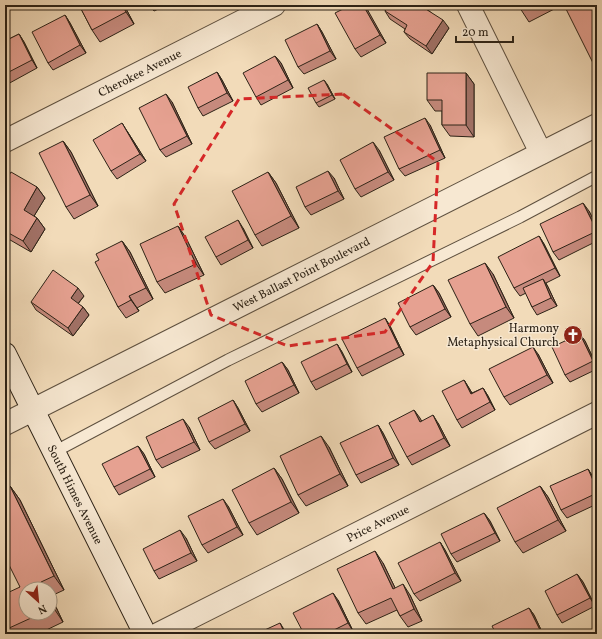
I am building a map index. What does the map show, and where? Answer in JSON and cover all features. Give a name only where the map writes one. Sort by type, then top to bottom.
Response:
[{"type":"street","name":"Cherokee Avenue","points":[[5,140],[274,5]]},
{"type":"street","points":[[468,5],[541,153]]},
{"type":"street","name":"West Ballast Point Boulevard","points":[[5,424],[597,125]]},
{"type":"street","name":"South Himes Avenue","points":[[5,354],[145,634]]},
{"type":"street","name":"Price Avenue","points":[[158,634],[597,413]]},
{"type":"lane","points":[[54,452],[228,360],[506,224],[597,176]]},
{"type":"highlighted area","points":[[343,94],[438,162],[433,262],[385,332],[288,346],[211,315],[174,204],[239,99]]},
{"type":"building","points":[[79,5],[122,5],[126,12],[92,30]]},
{"type":"building","points":[[351,5],[363,5],[380,35],[355,49],[335,13]]},
{"type":"building","points":[[389,5],[422,5],[421,6],[443,20],[426,46],[404,32],[407,25],[385,11]]},
{"type":"building","points":[[564,5],[593,5],[597,14],[597,71]]},
{"type":"building","points":[[65,15],[80,45],[48,63],[32,32]]},
{"type":"building","points":[[317,24],[330,51],[298,67],[285,40]]},
{"type":"building","points":[[19,34],[32,60],[5,74],[5,41]]},
{"type":"building","points":[[275,56],[288,80],[256,97],[243,73]]},
{"type":"building","points":[[217,72],[227,93],[198,108],[188,87]]},
{"type":"building","points":[[427,73],[466,73],[466,125],[442,125],[442,100],[427,100]]},
{"type":"building","points":[[324,80],[332,95],[316,103],[308,88]]},
{"type":"building","points":[[166,94],[187,136],[160,150],[139,108]]},
{"type":"building","points":[[425,118],[440,150],[399,169],[384,137]]},
{"type":"building","points":[[122,123],[140,154],[111,171],[93,140]]},
{"type":"building","points":[[63,141],[90,195],[66,207],[39,153]]},
{"type":"building","points":[[373,142],[388,172],[355,189],[340,160]]},
{"type":"building","points":[[328,171],[338,191],[305,207],[296,187]]},
{"type":"building","points":[[11,172],[37,187],[24,210],[37,218],[23,241],[5,231],[5,182]]},
{"type":"building","points":[[268,172],[291,216],[255,235],[232,191]]},
{"type":"building","points":[[583,203],[597,231],[553,252],[540,224]]},
{"type":"building","points":[[238,220],[248,240],[216,257],[205,237]]},
{"type":"building","points":[[178,226],[196,264],[157,282],[140,244]]},
{"type":"building","points":[[539,236],[555,268],[514,288],[498,257]]},
{"type":"building","points":[[122,241],[146,288],[129,296],[131,300],[118,307],[95,262],[99,260],[96,254]]},
{"type":"building","points":[[485,263],[506,307],[470,324],[448,280]]},
{"type":"building","points":[[53,270],[78,288],[71,298],[83,307],[68,328],[31,302]]},
{"type":"building","points":[[543,279],[551,298],[532,307],[523,288]]},
{"type":"building","points":[[433,285],[445,309],[410,327],[398,303]]},
{"type":"building","points":[[385,318],[399,347],[357,368],[342,339]]},
{"type":"building","points":[[580,334],[593,361],[565,375],[552,347]]},
{"type":"building","points":[[337,344],[347,364],[311,382],[301,362]]},
{"type":"building","points":[[533,347],[547,375],[504,397],[489,369]]},
{"type":"building","points":[[282,362],[294,385],[256,404],[245,381]]},
{"type":"building","points":[[464,380],[471,394],[483,388],[490,402],[457,420],[442,391]]},
{"type":"building","points":[[233,400],[245,424],[209,442],[198,418]]},
{"type":"building","points":[[414,410],[420,422],[433,415],[444,438],[407,457],[389,423]]},
{"type":"building","points":[[183,419],[194,442],[156,460],[146,437]]},
{"type":"building","points":[[378,425],[393,458],[356,475],[340,443]]},
{"type":"building","points":[[321,436],[340,474],[298,495],[280,456]]},
{"type":"building","points":[[138,446],[150,469],[114,487],[102,464]]},
{"type":"building","points":[[274,468],[291,502],[249,523],[232,490]]},
{"type":"building","points":[[588,469],[597,489],[597,493],[561,510],[550,486]]},
{"type":"building","points":[[10,486],[54,576],[43,581],[18,581],[18,583],[5,557],[5,488]]},
{"type":"building","points":[[540,486],[558,520],[515,542],[497,508]]},
{"type":"building","points":[[223,499],[237,527],[202,545],[188,516]]},
{"type":"building","points":[[484,513],[495,533],[451,554],[441,534]]},
{"type":"building","points":[[180,530],[191,553],[154,571],[143,549]]},
{"type":"building","points":[[440,542],[455,573],[414,594],[398,563]]},
{"type":"building","points":[[375,551],[393,589],[403,584],[414,609],[400,616],[391,598],[358,613],[337,569]]},
{"type":"building","points":[[577,574],[590,598],[557,615],[545,591]]},
{"type":"building","points":[[18,588],[18,621],[24,621],[7,629],[5,625],[5,594]]},
{"type":"building","points":[[333,593],[348,623],[326,634],[304,634],[293,613]]},
{"type":"building","points":[[529,608],[540,630],[533,634],[496,634],[492,626]]},
{"type":"building","points":[[280,623],[285,634],[256,634]]},
{"type":"building","points":[[66,630],[68,634],[58,634]]},
{"type":"place","name":"Harmony Metaphysical Church","points":[[573,335]]}]
